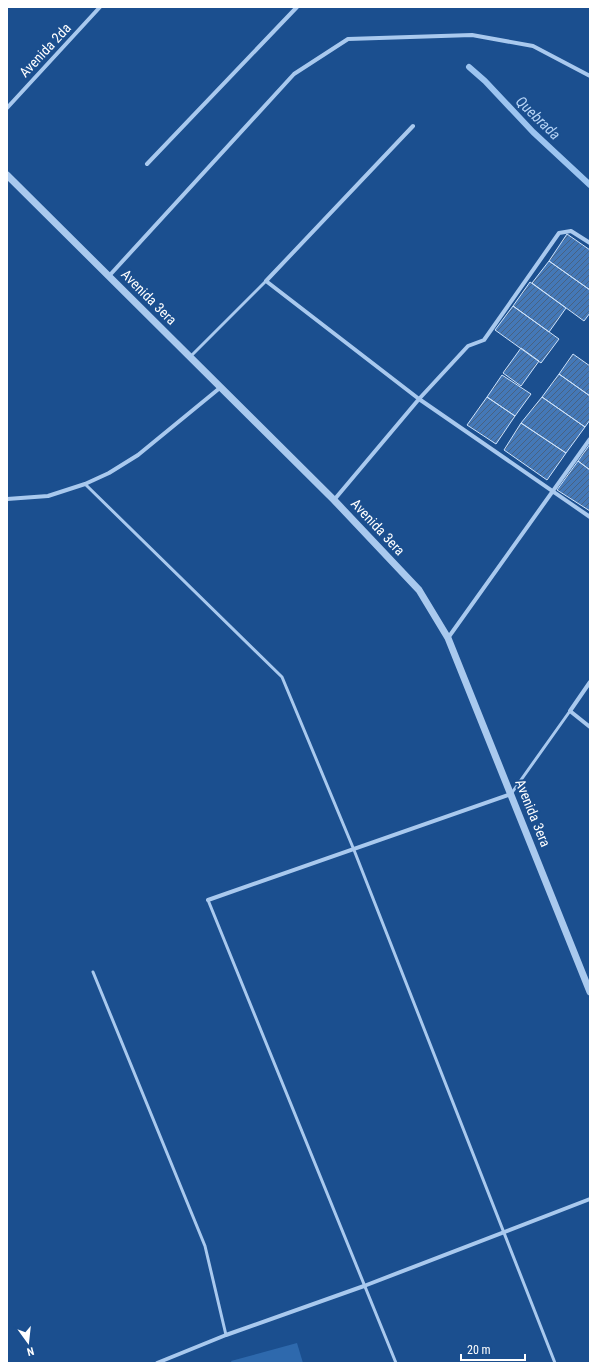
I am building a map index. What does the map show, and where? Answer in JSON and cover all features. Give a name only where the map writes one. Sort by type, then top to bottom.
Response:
[{"type":"street","name":"Avenida 2da","points":[[7,108],[100,7]]},
{"type":"street","points":[[147,164],[297,7]]},
{"type":"street","points":[[109,276],[294,74],[348,39],[472,35],[533,46],[590,76]]},
{"type":"street","points":[[414,126],[266,281],[419,399],[590,517]]},
{"type":"street","name":"Avenida 3era","points":[[7,175],[222,387],[334,500],[419,590],[448,638],[590,992]]},
{"type":"street","points":[[334,500],[419,399],[468,346],[484,340],[559,233],[571,231],[590,243]]},
{"type":"street","points":[[7,499],[48,496],[84,484],[108,473],[138,455],[222,387]]},
{"type":"street","points":[[448,638],[552,490],[590,439]]},
{"type":"street","points":[[590,682],[570,711],[590,727]]},
{"type":"street","points":[[208,900],[511,794]]},
{"type":"street","points":[[157,1363],[226,1335],[364,1286],[590,1199]]},
{"type":"lane","points":[[191,356],[266,281]]},
{"type":"lane","points":[[84,484],[282,677],[354,850],[555,1363]]},
{"type":"lane","points":[[511,794],[570,711]]},
{"type":"lane","points":[[208,900],[396,1363]]},
{"type":"lane","points":[[93,972],[205,1246],[226,1335]]},
{"type":"shaded area","points":[[297,1343],[303,1363],[232,1363],[231,1361]]},
{"type":"building","points":[[567,234],[590,250],[590,290],[549,261]]},
{"type":"building","points":[[549,261],[590,290],[590,313],[584,321],[532,283]]},
{"type":"building","points":[[530,282],[566,308],[549,332],[513,306]]},
{"type":"building","points":[[513,306],[559,339],[541,363],[495,330]]},
{"type":"building","points":[[521,348],[539,361],[521,386],[503,373]]},
{"type":"building","points":[[573,354],[590,366],[590,396],[559,374]]},
{"type":"building","points":[[559,374],[590,396],[590,420],[585,427],[542,397]]},
{"type":"building","points":[[502,375],[531,394],[515,416],[487,397]]},
{"type":"building","points":[[487,397],[515,416],[496,444],[467,425]]},
{"type":"building","points":[[542,397],[585,427],[566,453],[521,423]]},
{"type":"building","points":[[521,423],[566,453],[547,480],[504,450]]},
{"type":"building","points":[[590,444],[590,470],[578,461]]},
{"type":"building","points":[[578,461],[590,470],[590,511],[557,490]]},
{"type":"waterway","name":"Quebrada","points":[[469,67],[485,81],[533,132],[590,185]]}]
